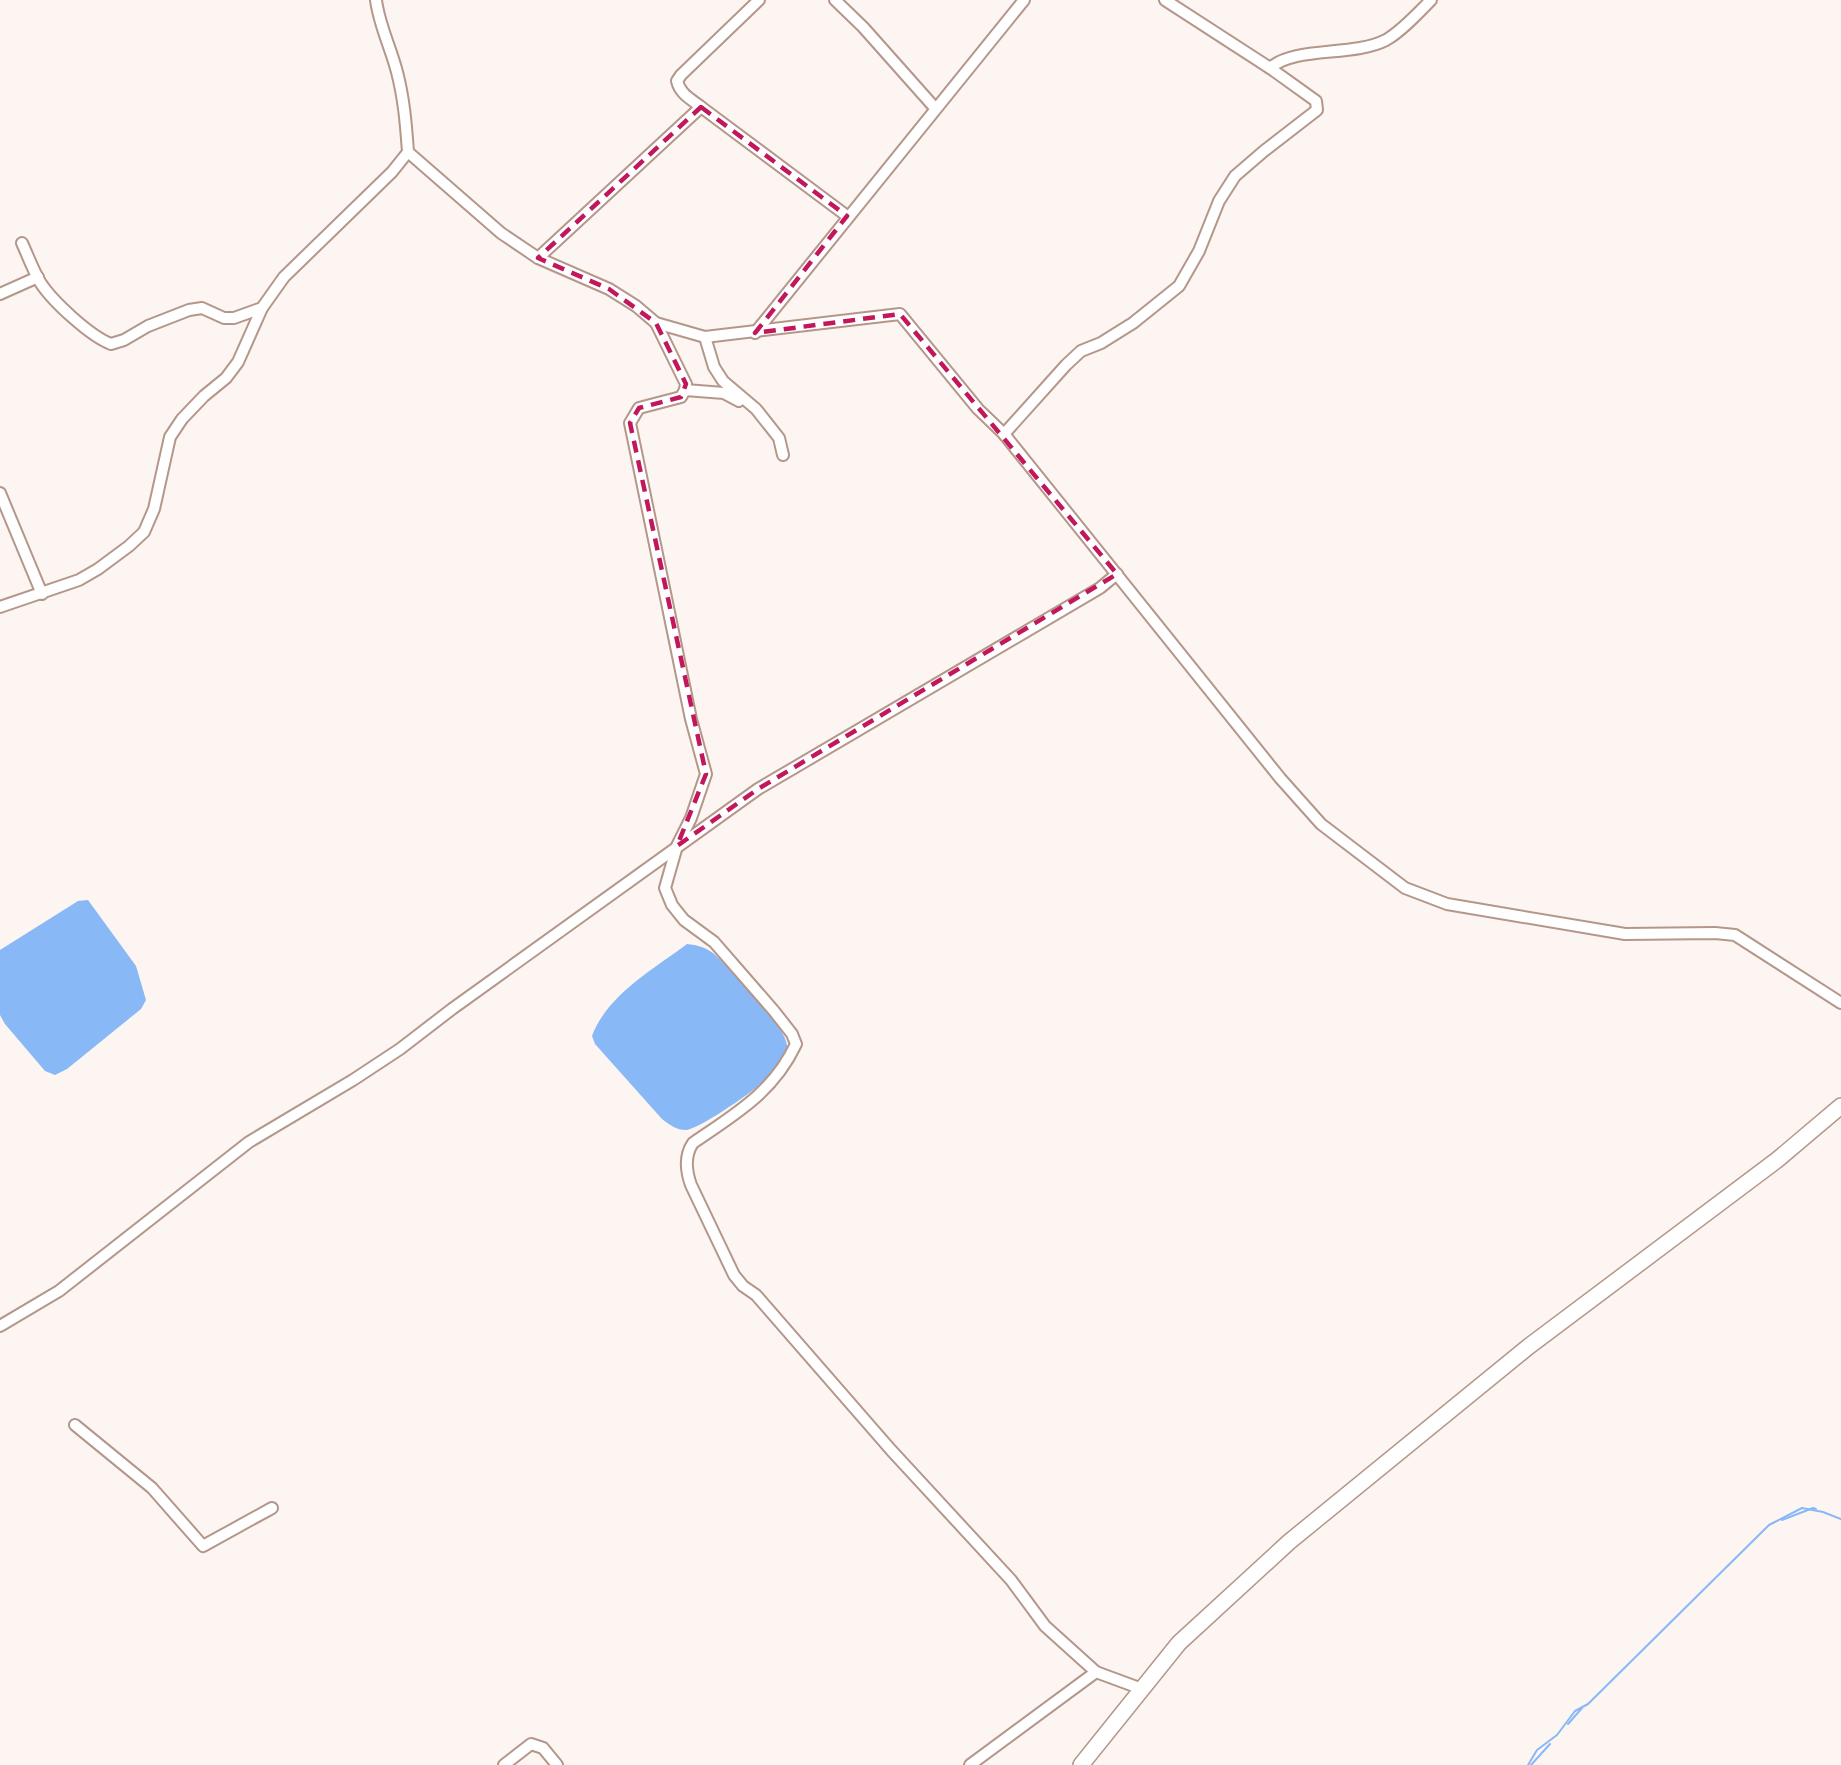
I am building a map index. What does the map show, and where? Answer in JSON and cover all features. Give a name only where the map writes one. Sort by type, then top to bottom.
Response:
[{"type":"street","points":[[0,607],[79,580],[98,569],[144,532],[154,509],[170,437],[182,419],[204,396],[226,378],[237,362],[262,308],[284,276],[392,172],[408,152],[405,106],[376,0]]},
{"type":"street","points":[[759,0],[681,75],[677,81],[678,87],[701,107],[847,216]]},
{"type":"street","points":[[835,0],[863,27],[935,108]]},
{"type":"street","points":[[755,333],[847,216],[1024,0]]},
{"type":"street","points":[[1004,434],[1081,351],[1133,323],[1179,286],[1199,251],[1220,201],[1235,176],[1317,110],[1316,101],[1270,68],[1165,0]]},
{"type":"street","points":[[1270,68],[1278,61],[1292,57],[1369,46],[1387,40],[1431,0]]},
{"type":"street","points":[[538,258],[701,107]]},
{"type":"street","points":[[408,152],[501,232],[538,258],[609,289],[636,306],[656,323],[686,384],[681,397],[639,408],[630,423],[691,719],[706,774],[691,818],[677,846],[665,888],[672,905],[684,920],[714,942],[774,1011],[792,1034],[796,1044],[779,1074],[757,1096],[738,1114],[693,1143],[686,1170],[691,1185],[738,1281],[756,1295],[891,1450],[1011,1580],[1045,1626],[1096,1672],[1142,1689]]},
{"type":"street","points":[[22,243],[46,289],[82,326],[111,344],[189,310],[202,308],[224,318],[234,318],[262,308]]},
{"type":"street","points":[[0,294],[38,277]]},
{"type":"street","points":[[656,323],[705,337],[755,333],[900,314],[978,409],[1004,434],[1281,778],[1321,824],[1405,888],[1447,904],[1625,934],[1715,933],[1736,935],[1841,1003]]},
{"type":"street","points":[[705,337],[714,367],[723,381],[756,409],[784,441],[783,455]]},
{"type":"street","points":[[685,390],[724,393],[756,409]]},
{"type":"street","points":[[0,493],[42,594]]},
{"type":"street","points":[[0,1326],[59,1291],[249,1142],[400,1049],[452,1009],[758,789],[1100,588],[1117,574]]},
{"type":"street","points":[[1081,1765],[1179,1643],[1289,1542],[1527,1347],[1777,1160],[1841,1106]]},
{"type":"street","points":[[75,1425],[152,1488],[203,1546],[272,1508]]},
{"type":"street","points":[[970,1765],[1096,1672]]},
{"type":"street","points":[[504,1765],[531,1744],[543,1748],[557,1765]]},
{"type":"highlighted area","points":[[701,107],[847,216],[755,333],[900,314],[1117,574],[758,789],[677,846],[706,774],[630,423],[639,408],[681,397],[686,384],[656,323],[609,289],[538,258]]},
{"type":"water","points":[[88,900],[136,966],[146,1000],[141,1009],[67,1069],[55,1075],[45,1071],[0,1015],[0,950],[78,901]]},
{"type":"water","points":[[687,944],[710,951],[721,960],[769,1014],[786,1040],[787,1049],[773,1073],[743,1098],[704,1123],[682,1130],[662,1119],[595,1044],[592,1036],[599,1021],[620,995]]},
{"type":"waterway","points":[[1528,1765],[1537,1750],[1557,1735],[1575,1711],[1588,1704],[1769,1525],[1802,1508],[1823,1512],[1841,1519]]},
{"type":"waterway","points":[[1782,1520],[1813,1508],[1816,1509]]},
{"type":"waterway","points":[[1568,1724],[1582,1708]]},
{"type":"waterway","points":[[1531,1765],[1550,1744]]}]
